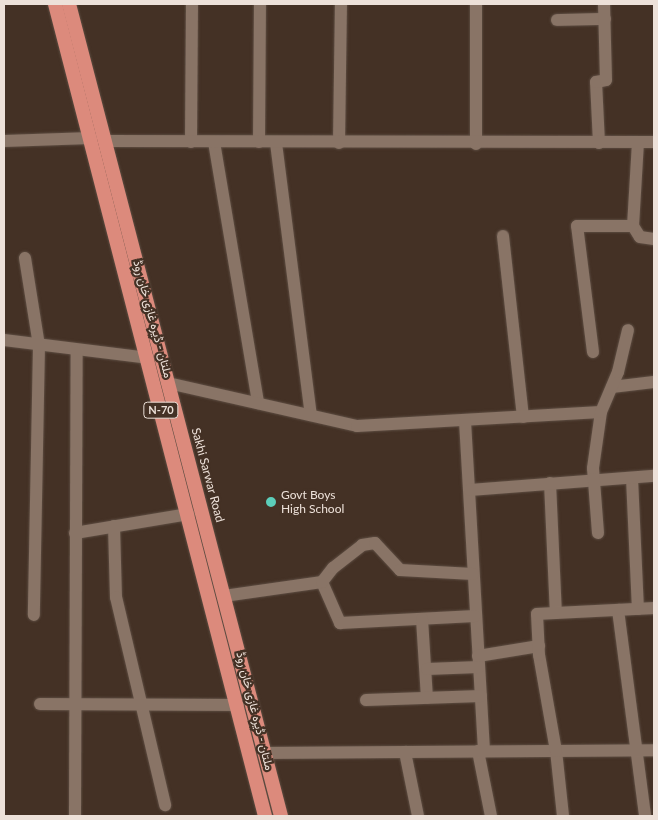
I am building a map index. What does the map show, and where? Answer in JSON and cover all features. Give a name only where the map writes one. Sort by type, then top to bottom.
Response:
[{"type":"highway","name":"N-70","points":[[55,4],[98,140]]},
{"type":"highway","name":"N-70","points":[[69,4],[98,140]]},
{"type":"highway","name":"Sakhi Sarwar Road","points":[[98,140],[140,302],[168,383],[281,816]]},
{"type":"highway","name":"ملتان - ڈیرہ غازی خان روڈ","points":[[140,302],[148,358],[265,816]]},
{"type":"street","points":[[191,142],[192,4]]},
{"type":"street","points":[[259,142],[260,4]]},
{"type":"street","points":[[339,143],[341,4]]},
{"type":"street","points":[[476,4],[476,144]]},
{"type":"street","points":[[599,143],[596,82],[606,80],[604,4]]},
{"type":"street","points":[[557,20],[604,19]]},
{"type":"street","points":[[4,140],[476,144],[654,142]]},
{"type":"street","points":[[214,142],[258,404]]},
{"type":"street","points":[[638,142],[633,226],[640,236],[654,239]]},
{"type":"street","points":[[276,143],[311,415]]},
{"type":"street","points":[[593,352],[577,226],[633,226]]},
{"type":"street","points":[[503,236],[523,417]]},
{"type":"street","points":[[25,258],[39,345],[34,615]]},
{"type":"street","points":[[598,533],[594,480],[601,412],[612,386],[628,330]]},
{"type":"street","points":[[4,340],[148,358]]},
{"type":"street","points":[[75,816],[77,350]]},
{"type":"street","points":[[612,386],[654,382]]},
{"type":"street","points":[[168,383],[357,426],[601,412]]},
{"type":"street","points":[[465,421],[480,696],[481,751],[491,816]]},
{"type":"street","points":[[470,490],[654,476]]},
{"type":"street","points":[[632,478],[638,609]]},
{"type":"street","points":[[550,483],[556,613]]},
{"type":"street","points":[[75,533],[188,514]]},
{"type":"street","points":[[114,526],[116,597],[165,805]]},
{"type":"street","points":[[224,596],[322,582],[334,568],[362,545],[375,543],[400,570],[473,574]]},
{"type":"street","points":[[322,582],[340,623],[475,616]]},
{"type":"street","points":[[563,816],[556,751],[539,646],[537,614],[654,608]]},
{"type":"street","points":[[618,610],[644,816]]},
{"type":"street","points":[[422,619],[428,698]]},
{"type":"street","points":[[427,669],[478,661],[539,646]]},
{"type":"street","points":[[366,700],[480,696]]},
{"type":"street","points":[[40,704],[238,705]]},
{"type":"street","points":[[265,753],[654,750]]},
{"type":"street","points":[[405,752],[418,816]]},
{"type":"place","name":"Govt Boys High School","points":[[271,502]]}]
